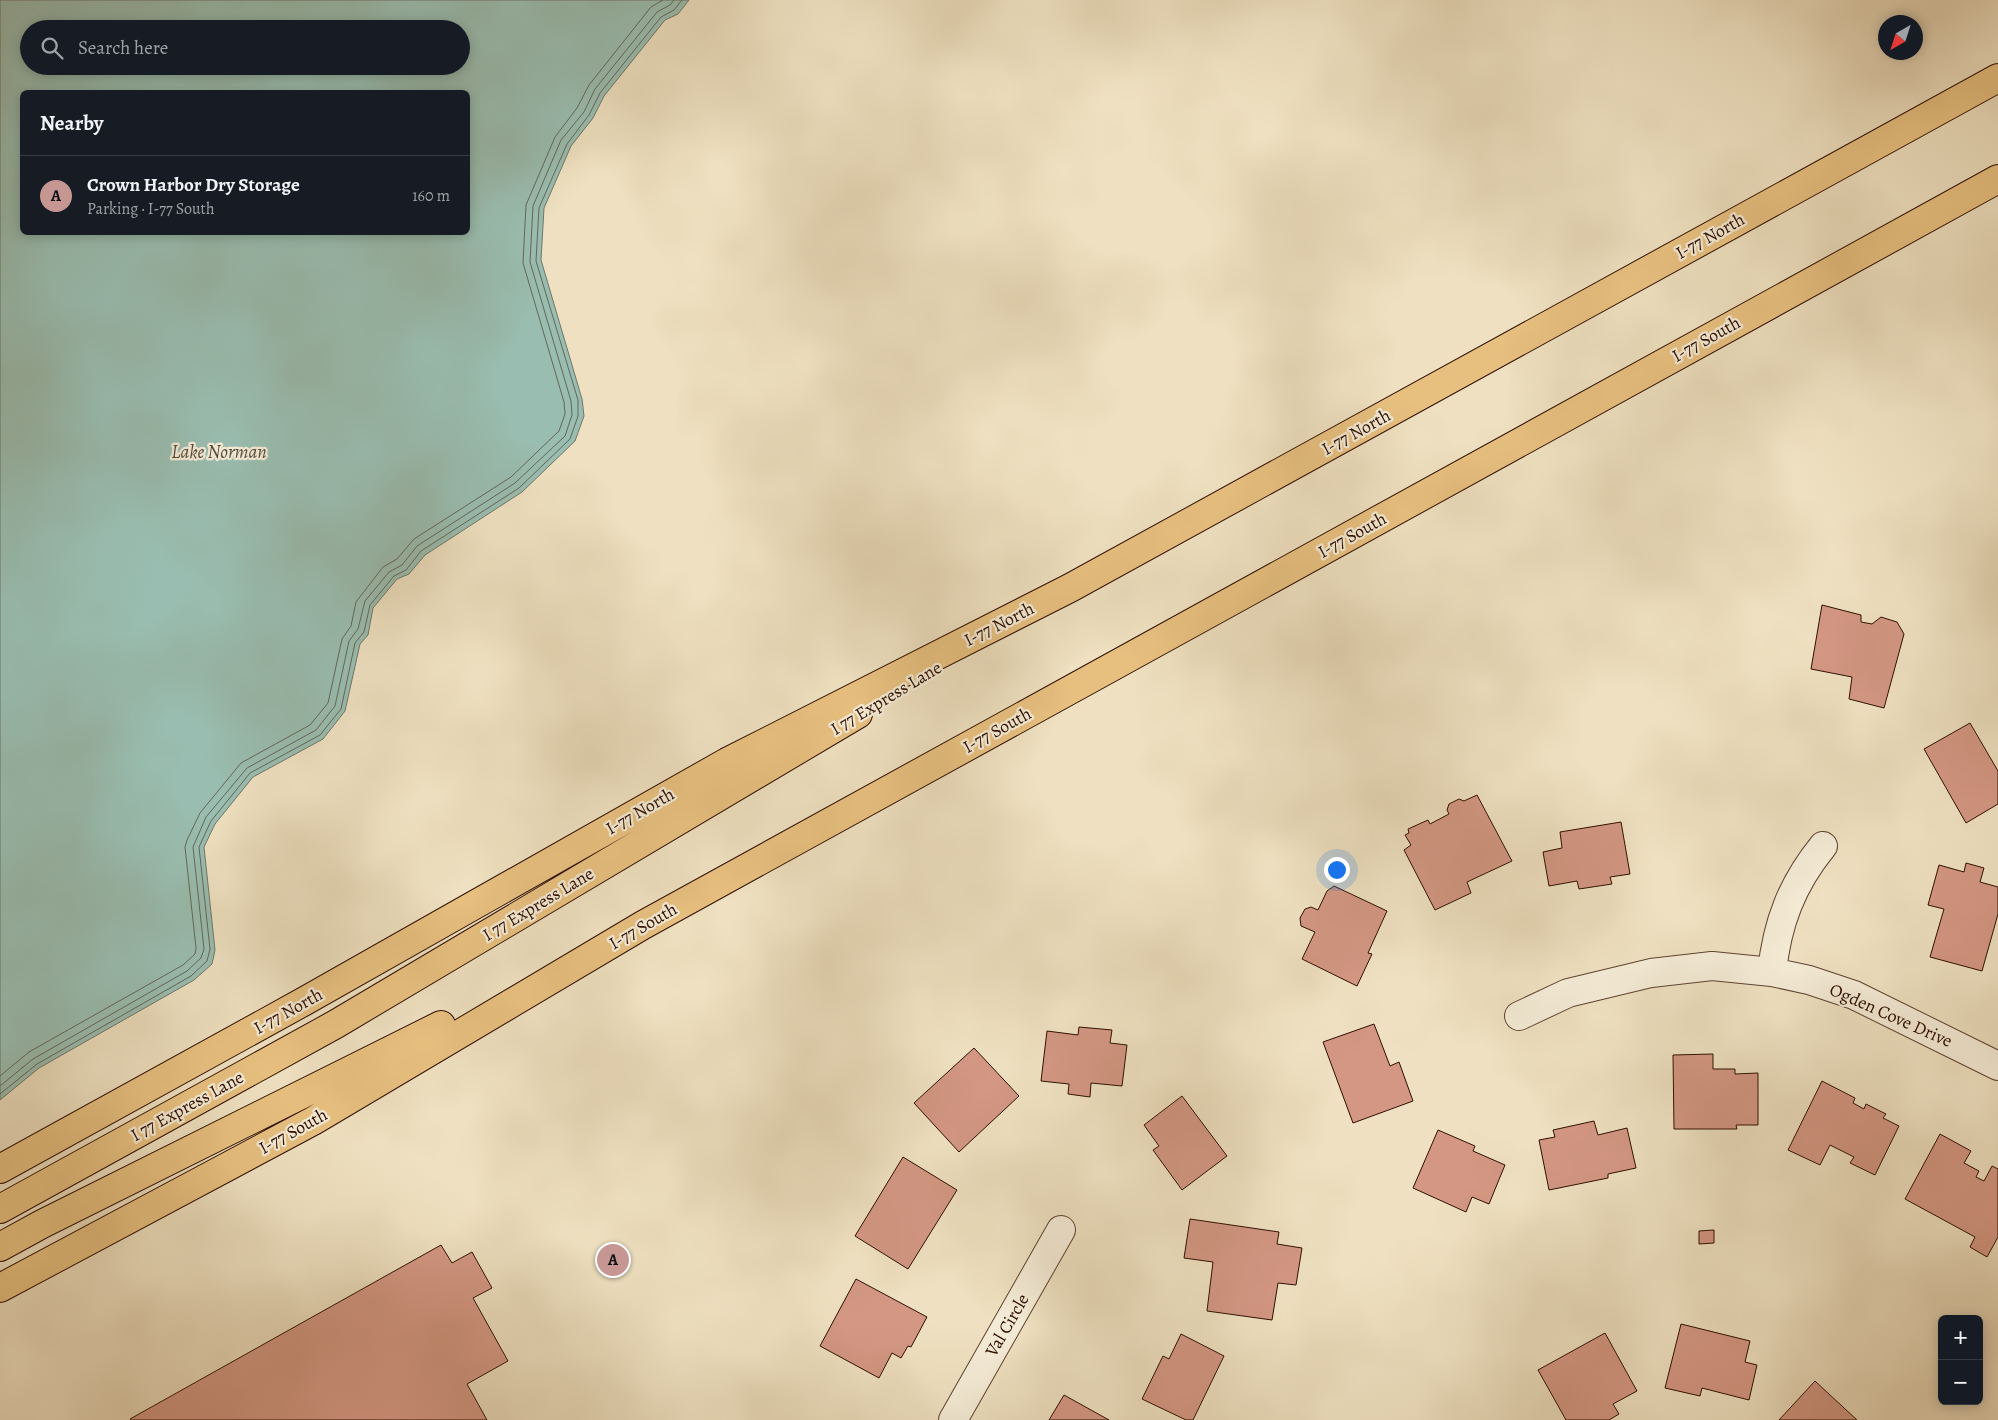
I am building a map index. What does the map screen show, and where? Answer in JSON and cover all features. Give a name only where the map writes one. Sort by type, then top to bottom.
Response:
[{"type":"highway","name":"I-77 North","points":[[0,1169],[303,1002],[726,762],[1070,588],[1998,78]]},
{"type":"highway","name":"I-77 South","points":[[0,1288],[313,1120],[643,925],[1998,179]]},
{"type":"highway","name":"I 77 Express Lane","points":[[0,1209],[336,1024],[1070,588]]},
{"type":"highway","points":[[0,1247],[42,1224],[643,925]]},
{"type":"street","points":[[1772,972],[1774,947],[1788,901],[1811,860],[1823,846]]},
{"type":"street","name":"Ogden Cove Drive","points":[[1519,1016],[1568,992],[1651,973],[1712,966],[1772,972],[1809,980],[1854,995],[1998,1066]]},
{"type":"street","name":"Val Circle","points":[[953,1420],[1061,1230]]},
{"type":"water","name":"Lake Norman","points":[[0,0],[689,0],[678,14],[665,20],[604,96],[593,118],[571,146],[544,208],[541,260],[582,399],[584,416],[575,441],[522,492],[425,555],[409,574],[397,579],[373,608],[368,635],[360,644],[345,711],[323,739],[253,777],[215,824],[204,847],[215,950],[212,964],[194,980],[39,1068],[0,1100]]},
{"type":"building","points":[[1822,605],[1861,615],[1861,622],[1872,624],[1881,617],[1897,622],[1904,634],[1884,708],[1849,699],[1852,677],[1811,669]]},
{"type":"building","points":[[1970,723],[1998,771],[1998,804],[1966,823],[1924,749]]},
{"type":"building","points":[[1477,795],[1512,861],[1467,882],[1471,893],[1435,910],[1404,850],[1411,845],[1405,835],[1409,833],[1408,829],[1428,820],[1430,824],[1449,814],[1447,810],[1449,804],[1459,799],[1464,801]]},
{"type":"building","points":[[1621,822],[1630,874],[1610,877],[1612,884],[1579,889],[1577,881],[1549,886],[1543,852],[1562,848],[1560,832]]},
{"type":"building","points":[[1966,863],[1984,868],[1980,882],[1998,887],[1998,914],[1982,971],[1930,957],[1944,909],[1928,905],[1939,865],[1964,872]]},
{"type":"building","points":[[1334,886],[1387,911],[1368,953],[1372,954],[1357,986],[1302,959],[1315,932],[1301,926],[1300,918],[1305,909],[1311,907],[1318,910],[1327,891]]},
{"type":"building","points":[[1374,1024],[1390,1066],[1399,1062],[1413,1101],[1353,1123],[1323,1042]]},
{"type":"building","points":[[1079,1027],[1112,1030],[1110,1043],[1127,1045],[1122,1086],[1091,1083],[1090,1097],[1068,1094],[1069,1084],[1041,1081],[1047,1031],[1078,1035]]},
{"type":"building","points":[[974,1048],[1019,1096],[959,1152],[914,1103]]},
{"type":"building","points":[[1713,1054],[1713,1069],[1735,1069],[1735,1074],[1758,1073],[1758,1125],[1736,1125],[1737,1129],[1674,1129],[1673,1055]]},
{"type":"building","points":[[1822,1081],[1855,1098],[1853,1103],[1864,1109],[1866,1104],[1886,1114],[1883,1118],[1899,1126],[1875,1175],[1850,1163],[1854,1157],[1830,1145],[1820,1165],[1788,1150]]},
{"type":"building","points":[[1182,1096],[1227,1156],[1182,1190],[1153,1150],[1159,1146],[1144,1125]]},
{"type":"building","points":[[1594,1121],[1598,1135],[1627,1128],[1636,1168],[1608,1174],[1608,1178],[1549,1190],[1539,1140],[1555,1137],[1553,1130]]},
{"type":"building","points":[[1438,1130],[1475,1146],[1473,1151],[1505,1165],[1489,1204],[1472,1197],[1466,1212],[1413,1188]]},
{"type":"building","points":[[1940,1134],[1971,1151],[1964,1163],[1979,1171],[1976,1177],[1984,1181],[1992,1166],[1998,1169],[1998,1237],[1987,1257],[1970,1247],[1975,1237],[1905,1199]]},
{"type":"building","points":[[903,1157],[957,1190],[908,1269],[855,1236]]},
{"type":"building","points":[[1190,1219],[1279,1232],[1277,1244],[1302,1248],[1296,1285],[1278,1283],[1272,1320],[1207,1311],[1213,1262],[1184,1258]]},
{"type":"building","points":[[1714,1230],[1714,1243],[1699,1244],[1699,1231]]},
{"type":"building","points":[[441,1245],[452,1263],[472,1252],[492,1288],[473,1298],[508,1361],[467,1384],[487,1420],[130,1419]]},
{"type":"building","points":[[856,1279],[927,1317],[911,1347],[908,1346],[901,1358],[892,1353],[879,1378],[820,1346]]},
{"type":"building","points":[[1681,1324],[1750,1341],[1745,1362],[1757,1365],[1749,1400],[1702,1388],[1700,1396],[1665,1388]]},
{"type":"building","points":[[1605,1333],[1637,1391],[1613,1404],[1619,1414],[1609,1420],[1566,1420],[1538,1370]]},
{"type":"building","points":[[1181,1334],[1224,1356],[1193,1420],[1186,1420],[1142,1399],[1163,1356],[1169,1359]]},
{"type":"building","points":[[1815,1381],[1857,1420],[1779,1420]]},
{"type":"building","points":[[1064,1395],[1109,1420],[1049,1420]]},
{"type":"place","name":"Crown Harbor Dry Storage","points":[[613,1260]]}]
